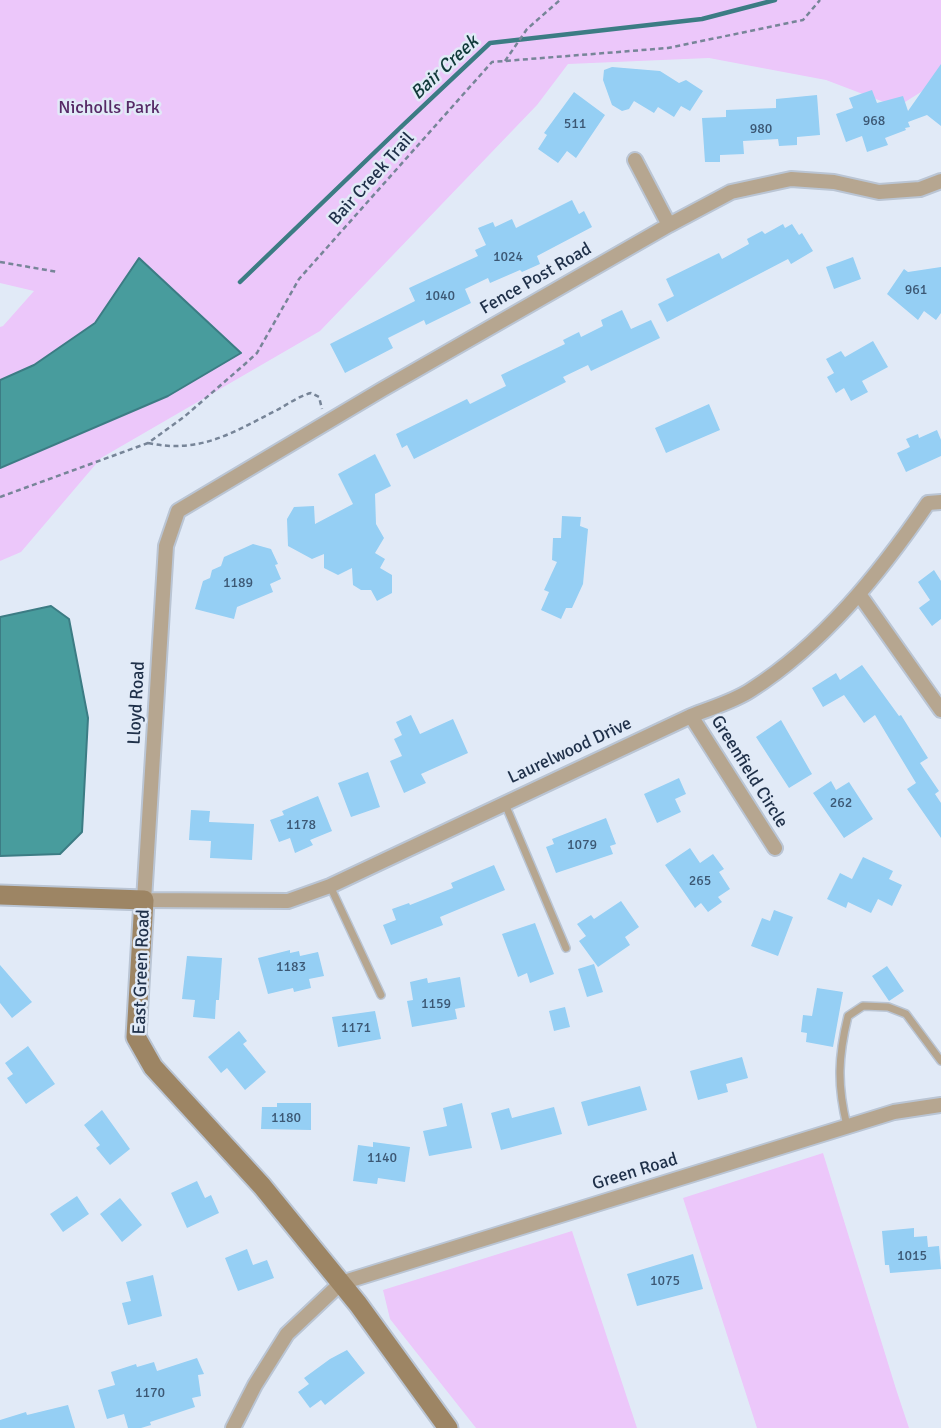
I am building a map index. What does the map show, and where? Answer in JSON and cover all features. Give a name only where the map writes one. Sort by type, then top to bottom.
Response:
[{"type":"street","points":[[635,160],[669,225]]},
{"type":"street","name":"Fence Post Road","points":[[178,511],[383,389],[731,192],[791,179],[834,182],[879,192],[920,189],[941,181]]},
{"type":"street","name":"Laurelwood Drive","points":[[144,900],[288,901],[330,886],[691,716],[748,692],[785,666],[859,594],[928,503],[941,502]]},
{"type":"street","name":"Lloyd Road","points":[[144,900],[166,546],[178,511]]},
{"type":"street","points":[[859,594],[941,710]]},
{"type":"street","name":"Greenfield Circle","points":[[691,716],[775,848]]},
{"type":"street","name":"East Green Road","points":[[0,895],[144,900],[136,1037],[153,1067],[262,1186],[341,1283],[448,1428]]},
{"type":"street","name":"Green Road","points":[[341,1283],[894,1112],[941,1105]]},
{"type":"street","points":[[233,1428],[255,1385],[287,1334],[341,1283]]},
{"type":"lane","points":[[505,803],[566,948]]},
{"type":"lane","points":[[330,886],[380,995]]},
{"type":"lane","points":[[847,1126],[838,1080],[841,1045],[848,1016],[863,1006],[888,1007],[906,1014],[941,1061]]},
{"type":"path","points":[[505,61],[527,29],[560,0]]},
{"type":"path","name":"Bair Creek Trail","points":[[0,497],[148,443],[184,418],[257,353],[299,279],[492,62],[668,48],[803,20],[820,0]]},
{"type":"path","points":[[0,262],[58,272]]},
{"type":"path","points":[[148,443],[183,447],[206,443],[226,436],[311,393],[319,397],[322,410]]},
{"type":"green space","name":"Nicholls Park","points":[[0,0],[941,0],[941,72],[937,82],[897,107],[826,80],[709,58],[568,64],[537,105],[320,331],[101,458],[21,552],[0,561],[0,327],[34,291],[0,283]]},
{"type":"green space","points":[[823,1153],[909,1428],[757,1428],[683,1198]]},
{"type":"green space","points":[[572,1231],[637,1428],[476,1428],[390,1319],[383,1290]]},
{"type":"shaded area","points":[[139,258],[241,353],[168,396],[0,468],[0,380],[34,365],[95,323]]},
{"type":"shaded area","points":[[51,606],[69,619],[88,718],[82,832],[60,854],[0,856],[0,617]]},
{"type":"building","points":[[941,64],[941,126],[927,115],[908,122],[910,127],[905,128],[906,130],[885,138],[888,145],[867,152],[862,136],[846,142],[836,114],[853,108],[849,98],[872,90],[877,103],[903,96],[908,111]]},
{"type":"building","points":[[612,67],[660,71],[679,83],[686,80],[703,91],[690,111],[681,106],[674,117],[658,107],[654,113],[634,101],[629,109],[622,111],[612,105],[603,80],[604,70]]},
{"type":"building","points":[[574,92],[605,115],[576,158],[567,151],[558,163],[538,149],[547,135],[544,133]]},
{"type":"building","points":[[817,95],[820,135],[797,137],[797,145],[779,146],[778,139],[743,141],[744,154],[720,155],[720,162],[705,162],[702,118],[726,117],[726,110],[776,108],[776,99]]},
{"type":"building","points":[[572,200],[579,214],[584,211],[592,227],[537,256],[540,264],[490,283],[488,278],[465,289],[471,303],[426,325],[424,320],[388,338],[393,348],[345,373],[330,344],[415,301],[409,288],[478,256],[475,250],[486,245],[478,228],[493,222],[495,227],[512,219],[516,228]]},
{"type":"building","points":[[783,224],[785,228],[792,224],[799,235],[802,233],[813,251],[791,264],[788,259],[667,322],[658,304],[674,296],[666,279],[719,253],[722,259],[749,244],[747,239],[762,231],[765,234]]},
{"type":"building","points":[[853,257],[861,279],[834,289],[826,267]]},
{"type":"building","points":[[941,267],[941,313],[936,320],[924,311],[918,320],[887,294],[904,269],[908,272]]},
{"type":"building","points":[[622,310],[631,329],[651,320],[660,338],[591,371],[588,365],[563,377],[566,382],[414,459],[407,445],[402,448],[396,434],[467,399],[470,404],[506,386],[501,375],[565,344],[563,340],[579,332],[581,337],[603,326],[601,320]]},
{"type":"building","points":[[873,341],[888,367],[862,381],[868,392],[851,401],[844,388],[836,393],[827,377],[834,373],[826,359],[841,351],[845,357]]},
{"type":"building","points":[[709,404],[720,430],[666,453],[655,428]]},
{"type":"building","points":[[937,430],[941,440],[941,456],[906,472],[897,453],[910,447],[906,439],[918,434],[919,438]]},
{"type":"building","points":[[375,454],[391,486],[375,494],[376,524],[384,538],[375,553],[385,559],[380,568],[392,575],[392,593],[377,601],[371,590],[361,590],[353,585],[352,568],[338,575],[324,568],[324,554],[312,559],[288,546],[287,519],[294,507],[314,506],[315,524],[353,504],[338,474]]},
{"type":"building","points":[[562,516],[581,517],[580,526],[588,529],[583,584],[572,608],[566,608],[561,619],[541,610],[549,592],[544,590],[557,562],[552,560],[553,538],[561,538]]},
{"type":"building","points":[[253,544],[271,549],[278,564],[275,565],[281,579],[270,584],[273,592],[237,607],[234,619],[195,609],[203,581],[210,578],[212,570],[221,566],[224,557]]},
{"type":"building","points":[[934,570],[941,581],[941,619],[932,626],[919,608],[930,600],[918,582]]},
{"type":"building","points":[[862,665],[899,716],[901,715],[928,758],[920,763],[939,791],[935,794],[941,803],[941,838],[907,789],[916,783],[875,715],[864,723],[844,695],[823,707],[812,688],[836,673],[840,680]]},
{"type":"building","points":[[411,715],[420,734],[453,719],[468,753],[421,774],[426,783],[404,793],[390,761],[402,756],[394,739],[402,735],[396,722]]},
{"type":"building","points":[[781,720],[812,774],[789,788],[756,737]]},
{"type":"building","points":[[368,772],[380,807],[351,817],[338,783]]},
{"type":"building","points":[[679,778],[686,794],[675,799],[681,812],[657,823],[644,794]]},
{"type":"building","points":[[831,781],[836,790],[849,782],[873,819],[844,838],[813,793]]},
{"type":"building","points":[[318,796],[332,831],[310,840],[313,845],[295,853],[290,838],[279,842],[270,820],[284,815],[282,811]]},
{"type":"building","points":[[191,810],[210,811],[209,822],[254,824],[252,860],[210,858],[211,841],[189,840]]},
{"type":"building","points":[[606,818],[616,844],[610,846],[613,854],[556,873],[546,847],[554,844],[552,839]]},
{"type":"building","points":[[690,848],[700,863],[713,854],[724,869],[719,872],[730,889],[718,897],[722,902],[708,912],[701,903],[695,908],[665,865]]},
{"type":"building","points":[[863,857],[893,871],[889,879],[902,885],[892,906],[878,899],[871,913],[848,902],[846,908],[827,899],[840,873],[852,879]]},
{"type":"building","points":[[494,865],[505,890],[440,917],[443,925],[391,945],[383,925],[396,920],[392,909],[453,888],[451,883]]},
{"type":"building","points":[[621,901],[639,927],[625,937],[630,945],[598,967],[579,941],[586,936],[577,924],[591,915],[594,919]]},
{"type":"building","points":[[774,910],[793,917],[778,956],[751,946],[762,918],[770,921]]},
{"type":"building","points":[[535,923],[554,974],[530,983],[527,973],[518,977],[502,934]]},
{"type":"building","points":[[290,950],[290,953],[299,951],[300,956],[318,952],[324,976],[309,979],[311,988],[294,992],[293,988],[268,994],[258,958]]},
{"type":"building","points":[[187,956],[222,958],[215,1019],[193,1017],[195,1000],[182,999]]},
{"type":"building","points":[[594,964],[603,992],[587,997],[578,969]]},
{"type":"building","points":[[0,965],[32,1002],[12,1018],[0,1003]]},
{"type":"building","points":[[887,966],[904,991],[889,1001],[872,976]]},
{"type":"building","points":[[460,977],[465,1007],[455,1009],[457,1019],[412,1027],[407,1001],[413,1000],[410,982],[427,978],[428,983]]},
{"type":"building","points":[[817,988],[843,992],[833,1047],[806,1042],[807,1033],[801,1032],[803,1015],[812,1016]]},
{"type":"building","points":[[565,1007],[570,1027],[554,1031],[549,1011]]},
{"type":"building","points":[[375,1011],[381,1039],[338,1047],[332,1017]]},
{"type":"building","points":[[239,1031],[247,1041],[243,1044],[266,1072],[245,1090],[227,1068],[221,1073],[208,1057]]},
{"type":"building","points":[[28,1046],[55,1084],[26,1104],[7,1078],[13,1074],[5,1063]]},
{"type":"building","points":[[742,1057],[748,1078],[726,1084],[728,1092],[698,1100],[690,1071]]},
{"type":"building","points":[[640,1086],[647,1110],[588,1126],[581,1102]]},
{"type":"building","points":[[277,1103],[311,1103],[311,1130],[261,1129],[262,1107],[277,1107]]},
{"type":"building","points":[[462,1103],[472,1148],[429,1156],[423,1131],[447,1126],[443,1108]]},
{"type":"building","points":[[554,1107],[562,1134],[501,1150],[491,1113],[509,1108],[512,1118]]},
{"type":"building","points":[[102,1110],[130,1149],[110,1165],[96,1148],[100,1145],[84,1125]]},
{"type":"building","points":[[373,1142],[410,1147],[405,1182],[378,1178],[377,1184],[353,1181],[358,1145],[373,1147]]},
{"type":"building","points":[[197,1181],[205,1198],[211,1195],[219,1213],[187,1228],[171,1193]]},
{"type":"building","points":[[77,1196],[89,1214],[63,1232],[50,1214]]},
{"type":"building","points":[[120,1198],[142,1225],[122,1242],[100,1214]]},
{"type":"building","points":[[914,1228],[914,1237],[927,1236],[928,1247],[939,1246],[941,1269],[890,1273],[889,1265],[885,1265],[882,1231]]},
{"type":"building","points":[[247,1249],[253,1265],[267,1260],[274,1278],[238,1291],[225,1258]]},
{"type":"building","points":[[693,1254],[703,1289],[637,1306],[627,1274]]},
{"type":"building","points":[[153,1275],[162,1316],[128,1325],[122,1303],[131,1301],[126,1282]]},
{"type":"building","points":[[347,1350],[365,1373],[325,1405],[321,1400],[310,1408],[298,1392],[309,1384],[304,1378]]},
{"type":"building","points":[[197,1358],[204,1374],[198,1375],[201,1396],[192,1398],[195,1407],[150,1422],[151,1425],[141,1428],[128,1428],[124,1414],[107,1419],[98,1390],[115,1385],[111,1372],[136,1364],[137,1367],[154,1362],[157,1371]]},
{"type":"building","points":[[68,1405],[75,1428],[0,1428],[0,1420],[26,1412],[27,1415]]},
{"type":"waterway","name":"Bair Creek","points":[[240,282],[490,43],[702,19],[775,0]]}]
